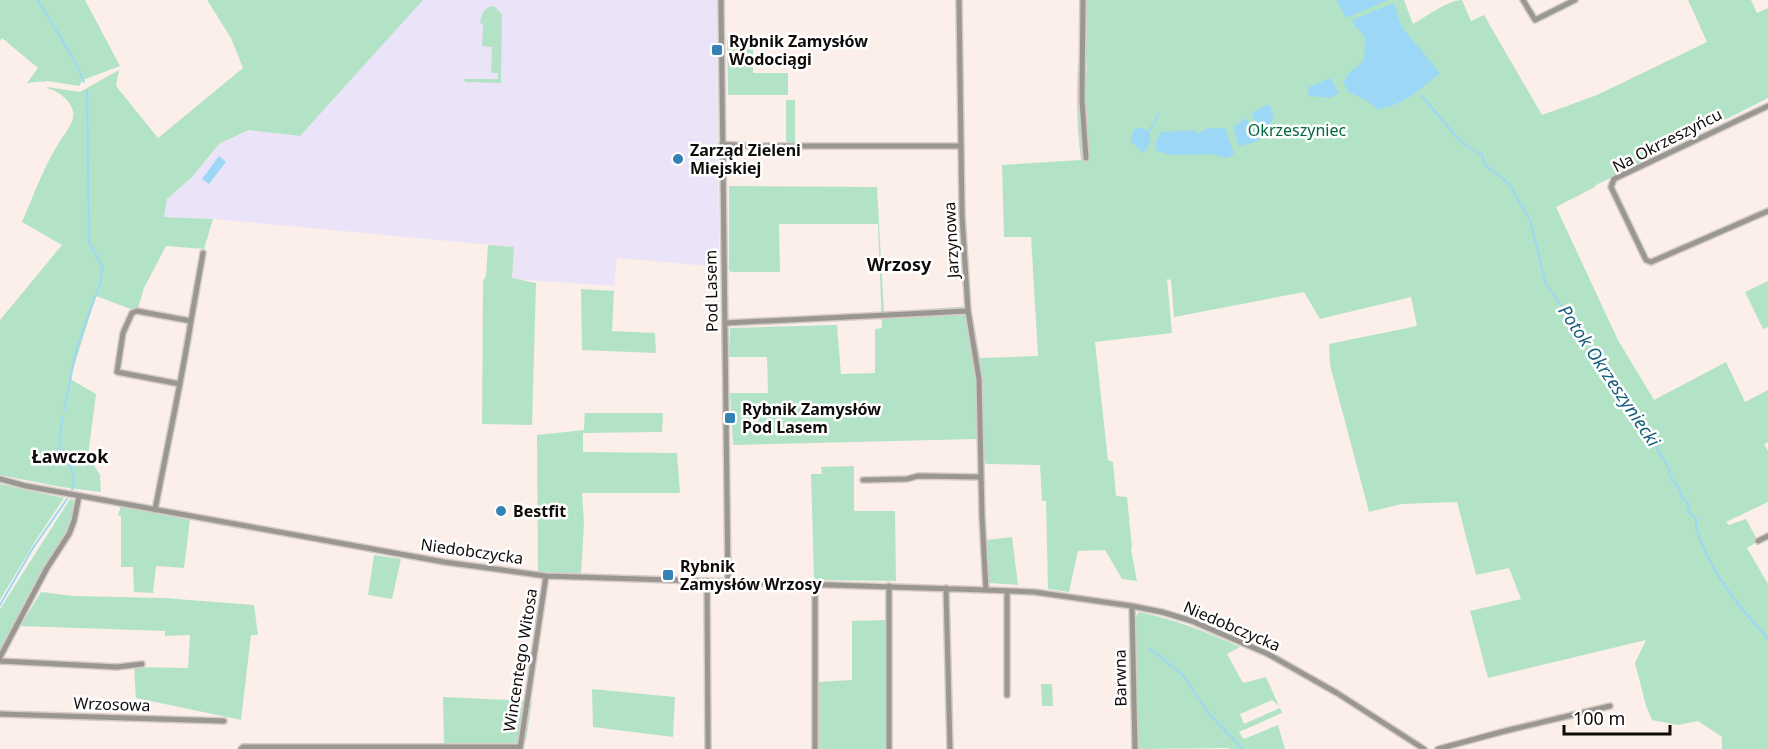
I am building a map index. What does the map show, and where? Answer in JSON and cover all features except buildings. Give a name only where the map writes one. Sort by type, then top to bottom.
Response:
[{"type":"street","name":"Pod Lasem","points":[[720,0],[728,582]]},
{"type":"street","name":"Jarzynowa","points":[[959,0],[962,215],[968,311],[979,379],[986,590]]},
{"type":"street","points":[[1083,0],[1082,100],[1086,158]]},
{"type":"street","points":[[1523,0],[1535,20],[1575,0]]},
{"type":"street","name":"Na Okrzeszyńcu","points":[[1768,106],[1614,179],[1611,187],[1646,260],[1651,262],[1768,211]]},
{"type":"street","points":[[722,144],[961,146]]},
{"type":"street","points":[[155,510],[203,253]]},
{"type":"street","points":[[726,323],[968,311]]},
{"type":"street","points":[[180,384],[117,372],[122,338],[130,315],[135,312],[191,321]]},
{"type":"street","points":[[863,480],[907,479],[918,476],[981,477]]},
{"type":"street","name":"Niedobczycka","points":[[0,479],[26,486],[444,562],[546,576],[1034,592],[1132,606],[1192,621],[1268,654],[1337,693],[1424,749]]},
{"type":"street","points":[[0,657],[47,568],[69,534],[79,495]]},
{"type":"street","points":[[1758,541],[1768,536]]},
{"type":"street","name":"Wincentego Witosa","points":[[520,748],[546,576]]},
{"type":"street","points":[[707,581],[708,749]]},
{"type":"street","points":[[815,584],[815,749]]},
{"type":"street","points":[[889,586],[889,749]]},
{"type":"street","points":[[946,588],[950,749]]},
{"type":"street","points":[[1007,591],[1007,695]]},
{"type":"street","name":"Barwna","points":[[1132,606],[1135,749]]},
{"type":"street","points":[[0,661],[117,667],[142,664]]},
{"type":"street","points":[[1438,749],[1610,706]]},
{"type":"street","name":"Wrzosowa","points":[[0,714],[224,721]]},
{"type":"street","points":[[241,749],[243,747],[520,748]]},
{"type":"shaded area","points":[[422,0],[717,0],[719,267],[617,258],[614,286],[512,279],[514,247],[213,219],[164,217],[167,199],[192,177],[219,144],[248,130],[300,136]]},
{"type":"green space","points":[[0,0],[85,0],[120,66],[83,80],[79,86],[48,81],[27,83],[38,68],[2,38],[0,41]]},
{"type":"green space","points":[[207,0],[423,0],[300,136],[248,130],[219,144],[192,177],[167,199],[164,217],[213,219],[204,249],[166,246],[144,288],[138,308],[133,310],[96,296],[70,379],[96,394],[88,456],[100,475],[101,492],[0,475],[0,320],[62,245],[22,222],[49,160],[73,120],[72,108],[67,100],[47,87],[80,92],[119,70],[116,86],[158,138],[243,68],[231,38]]},
{"type":"green space","name":"Okrzeszyniec","points":[[1086,0],[1404,0],[1413,24],[1444,6],[1462,0],[1471,21],[1484,15],[1542,115],[1597,95],[1707,42],[1688,0],[1751,0],[1757,13],[1768,8],[1768,98],[1556,207],[1618,340],[1654,400],[1726,362],[1745,402],[1768,390],[1768,442],[1764,444],[1768,451],[1768,502],[1726,522],[1729,525],[1746,519],[1758,541],[1747,548],[1768,584],[1768,749],[1722,749],[1722,737],[1698,721],[1678,725],[1652,720],[1635,663],[1646,640],[1488,678],[1470,611],[1521,599],[1509,568],[1476,575],[1457,502],[1402,504],[1369,512],[1330,365],[1329,344],[1417,326],[1411,297],[1320,319],[1304,292],[1174,317],[1171,280],[1167,279],[1172,333],[1095,342],[1108,460],[1113,462],[1116,496],[1127,497],[1131,549],[1137,581],[1122,579],[1105,550],[1078,551],[1069,592],[1048,589],[1046,501],[1042,501],[1040,465],[986,464],[976,439],[733,445],[730,393],[768,393],[767,357],[729,357],[730,328],[837,325],[841,374],[875,373],[875,329],[882,328],[878,224],[779,224],[780,272],[731,272],[729,270],[729,186],[877,187],[884,312],[971,306],[980,358],[1038,356],[1031,237],[1004,237],[1002,165],[1081,160],[1077,76],[1078,64],[1087,73],[1084,35]]},
{"type":"green space","points":[[494,6],[502,14],[501,83],[465,82],[464,79],[498,79],[498,73],[491,73],[492,47],[482,46],[483,24],[480,23],[485,9]]},
{"type":"green space","points":[[727,39],[753,39],[753,73],[788,73],[788,95],[728,95]]},
{"type":"green space","points":[[786,100],[795,100],[795,142],[786,142]]},
{"type":"green space","points":[[488,245],[514,247],[512,278],[536,283],[532,425],[482,424],[483,281],[486,276]]},
{"type":"green space","points":[[1768,281],[1768,327],[1763,329],[1745,292]]},
{"type":"green space","points":[[581,289],[614,291],[612,331],[655,333],[656,353],[582,350]]},
{"type":"green space","points":[[585,406],[585,413],[663,413],[662,432],[583,433],[583,452],[677,453],[680,493],[582,493],[584,523],[581,575],[538,572],[537,435],[584,430]]},
{"type":"green space","points":[[854,466],[854,511],[895,511],[896,581],[814,580],[811,474],[822,474],[821,467]]},
{"type":"green space","points":[[0,484],[64,498],[0,600]]},
{"type":"green space","points":[[70,499],[76,501],[71,524],[31,592],[0,653],[0,609]]},
{"type":"green space","points":[[121,506],[190,520],[184,568],[156,566],[153,593],[134,592],[133,567],[121,567],[121,516],[118,515]]},
{"type":"green space","points":[[1012,537],[1018,585],[989,583],[986,540]]},
{"type":"green space","points":[[374,555],[401,559],[392,599],[368,595]]},
{"type":"green space","points":[[41,592],[74,596],[164,598],[254,605],[258,635],[251,635],[241,720],[136,698],[134,667],[188,668],[190,635],[165,636],[165,631],[20,626]]},
{"type":"green space","points":[[1139,612],[1190,626],[1240,647],[1227,654],[1243,683],[1266,677],[1279,706],[1272,700],[1240,714],[1244,724],[1280,708],[1282,713],[1239,732],[1244,739],[1278,725],[1285,749],[1138,749],[1135,618]]},
{"type":"green space","points":[[886,620],[887,749],[818,749],[817,682],[852,680],[852,621]]},
{"type":"green space","points":[[1041,684],[1052,684],[1053,706],[1042,706]]},
{"type":"green space","points":[[592,689],[675,697],[673,737],[593,727]]},
{"type":"green space","points":[[443,697],[532,701],[526,741],[519,744],[444,746]]},
{"type":"water","points":[[1336,0],[1388,0],[1346,18]]},
{"type":"water","points":[[1394,3],[1401,26],[1440,73],[1403,101],[1377,109],[1364,99],[1348,92],[1343,82],[1349,73],[1364,60],[1365,38],[1352,22],[1354,19]]},
{"type":"water","points":[[1330,78],[1339,93],[1330,98],[1309,96],[1307,88]]},
{"type":"water","points":[[1269,105],[1272,111],[1272,120],[1270,126],[1260,128],[1251,114]]},
{"type":"water","points":[[1246,118],[1259,140],[1242,146],[1238,145],[1233,127]]},
{"type":"water","points":[[1140,128],[1150,134],[1150,142],[1143,153],[1131,142],[1134,129]]},
{"type":"water","points":[[1208,128],[1225,128],[1234,154],[1227,158],[1211,154],[1170,155],[1155,150],[1161,132],[1192,130],[1199,133]]},
{"type":"water","points":[[219,156],[226,162],[209,184],[202,179]]},
{"type":"waterway","points":[[38,0],[78,67],[84,82]]},
{"type":"waterway","points":[[64,410],[77,347],[100,284],[103,268],[89,242],[87,91]]},
{"type":"waterway","name":"Potok Okrzeszyniecki","points":[[1422,96],[1462,143],[1482,155],[1484,164],[1509,184],[1530,220],[1546,284],[1594,351],[1615,390],[1655,437],[1657,449],[1669,468],[1670,477],[1679,488],[1682,498],[1686,500],[1689,506],[1688,511],[1696,519],[1696,528],[1701,542],[1714,569],[1739,605],[1768,639]]},
{"type":"waterway","name":"Potok Okrzeszyniecki","points":[[1148,133],[1159,114]]},
{"type":"waterway","points":[[63,417],[59,442],[73,472],[72,490]]},
{"type":"waterway","points":[[0,605],[33,548],[67,499]]},
{"type":"waterway","points":[[1150,649],[1182,674],[1209,714],[1243,749]]},
{"type":"place","name":"Rybnik Zamysłów Wodociągi","points":[[717,50]]},
{"type":"place","name":"Zarząd Zieleni Miejskiej","points":[[678,159]]},
{"type":"place","name":"Rybnik Zamysłów Pod Lasem","points":[[730,418]]},
{"type":"place","name":"Bestfit","points":[[501,511]]},
{"type":"place","name":"Rybnik Zamysłów Wrzosy","points":[[668,575]]},
{"type":"district","name":"Wrzosy","points":[[899,265]]},
{"type":"district","name":"Ławczok","points":[[70,457]]}]
